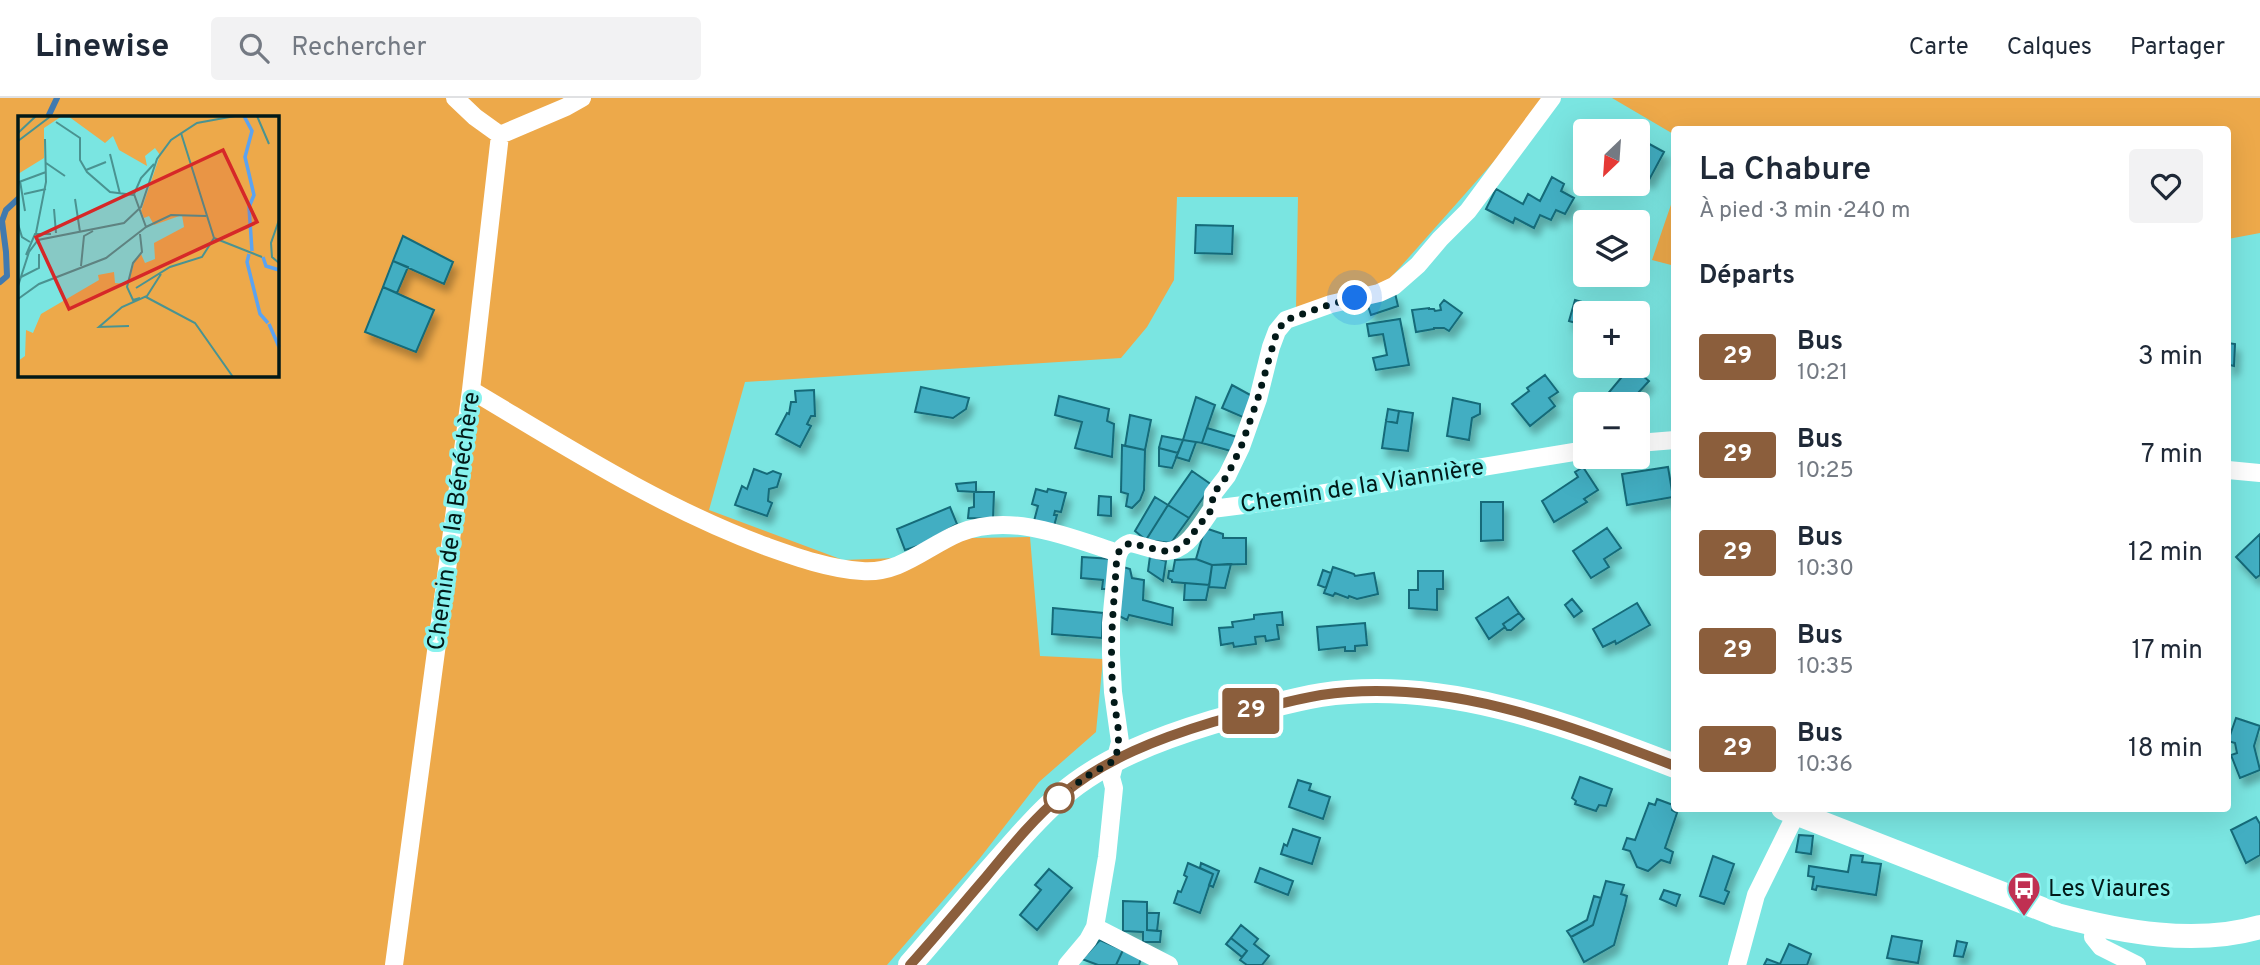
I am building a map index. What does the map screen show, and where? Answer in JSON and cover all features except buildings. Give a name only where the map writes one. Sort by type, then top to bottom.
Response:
[{"type":"main road","points":[[910,965],[1026,829],[1084,778],[1115,760],[1156,742],[1245,713],[1320,695],[1373,691],[1427,694],[1490,704],[1539,717],[1671,760]]},
{"type":"main road","points":[[1792,812],[2057,915],[2094,925],[2135,932],[2180,935],[2218,935],[2260,927]]},
{"type":"street","points":[[455,98],[500,135],[582,98]]},
{"type":"street","points":[[1212,509],[1213,494],[1227,476],[1241,447],[1258,398],[1271,347],[1277,331],[1286,320],[1394,286],[1418,265],[1468,211],[1552,98]]},
{"type":"street","name":"Chemin de la Bénéchère","points":[[394,965],[471,390],[500,135]]},
{"type":"street","points":[[471,390],[649,494],[718,528],[822,564],[862,571],[885,570],[902,565],[968,530],[1016,525],[1046,530],[1118,553],[1111,633],[1113,692],[1120,742],[1111,777],[1114,788],[1107,857],[1095,927],[1067,965]]},
{"type":"street","points":[[1650,442],[1671,440]]},
{"type":"street","name":"Chemin de la Viannière","points":[[1118,553],[1124,545],[1130,543],[1173,551],[1184,545],[1212,509],[1573,452]]},
{"type":"street","points":[[2231,470],[2260,473]]},
{"type":"street","points":[[1737,965],[1756,895],[1789,812]]},
{"type":"street","points":[[2094,925],[2092,937],[2101,947],[2137,965]]},
{"type":"street","points":[[1095,927],[1168,965]]},
{"type":"shaded area","points":[[0,98],[1544,98],[1512,141],[1387,282],[1296,309],[1298,197],[1177,197],[1174,280],[1147,327],[1121,358],[745,382],[709,510],[843,560],[897,558],[971,538],[1030,537],[1040,656],[1103,659],[1096,732],[1039,782],[980,858],[887,965],[0,965]]},
{"type":"shaded area","points":[[1612,98],[2260,98],[2260,233],[2231,238],[2231,126],[1671,126],[1671,133]]},
{"type":"shaded area","points":[[1671,205],[1671,265],[1652,260]]},
{"type":"waterway","points":[[48,116],[57,98]]},
{"type":"waterway","points":[[0,282],[7,276],[2,221],[6,210],[18,199]]},
{"type":"bus line","name":"29","points":[[910,965],[1026,829],[1084,778],[1115,760],[1156,742],[1245,713],[1320,695],[1373,691],[1427,694],[1478,701],[1539,717],[1671,765]]},
{"type":"place","name":"Les Viaures","points":[[2024,918]]},
{"type":"route","points":[[1059,798],[1084,778],[1115,760],[1120,742],[1113,692],[1111,623],[1120,549],[1130,543],[1162,551],[1173,551],[1184,545],[1212,509],[1213,494],[1227,476],[1241,447],[1277,331],[1286,320],[1355,298]]}]
